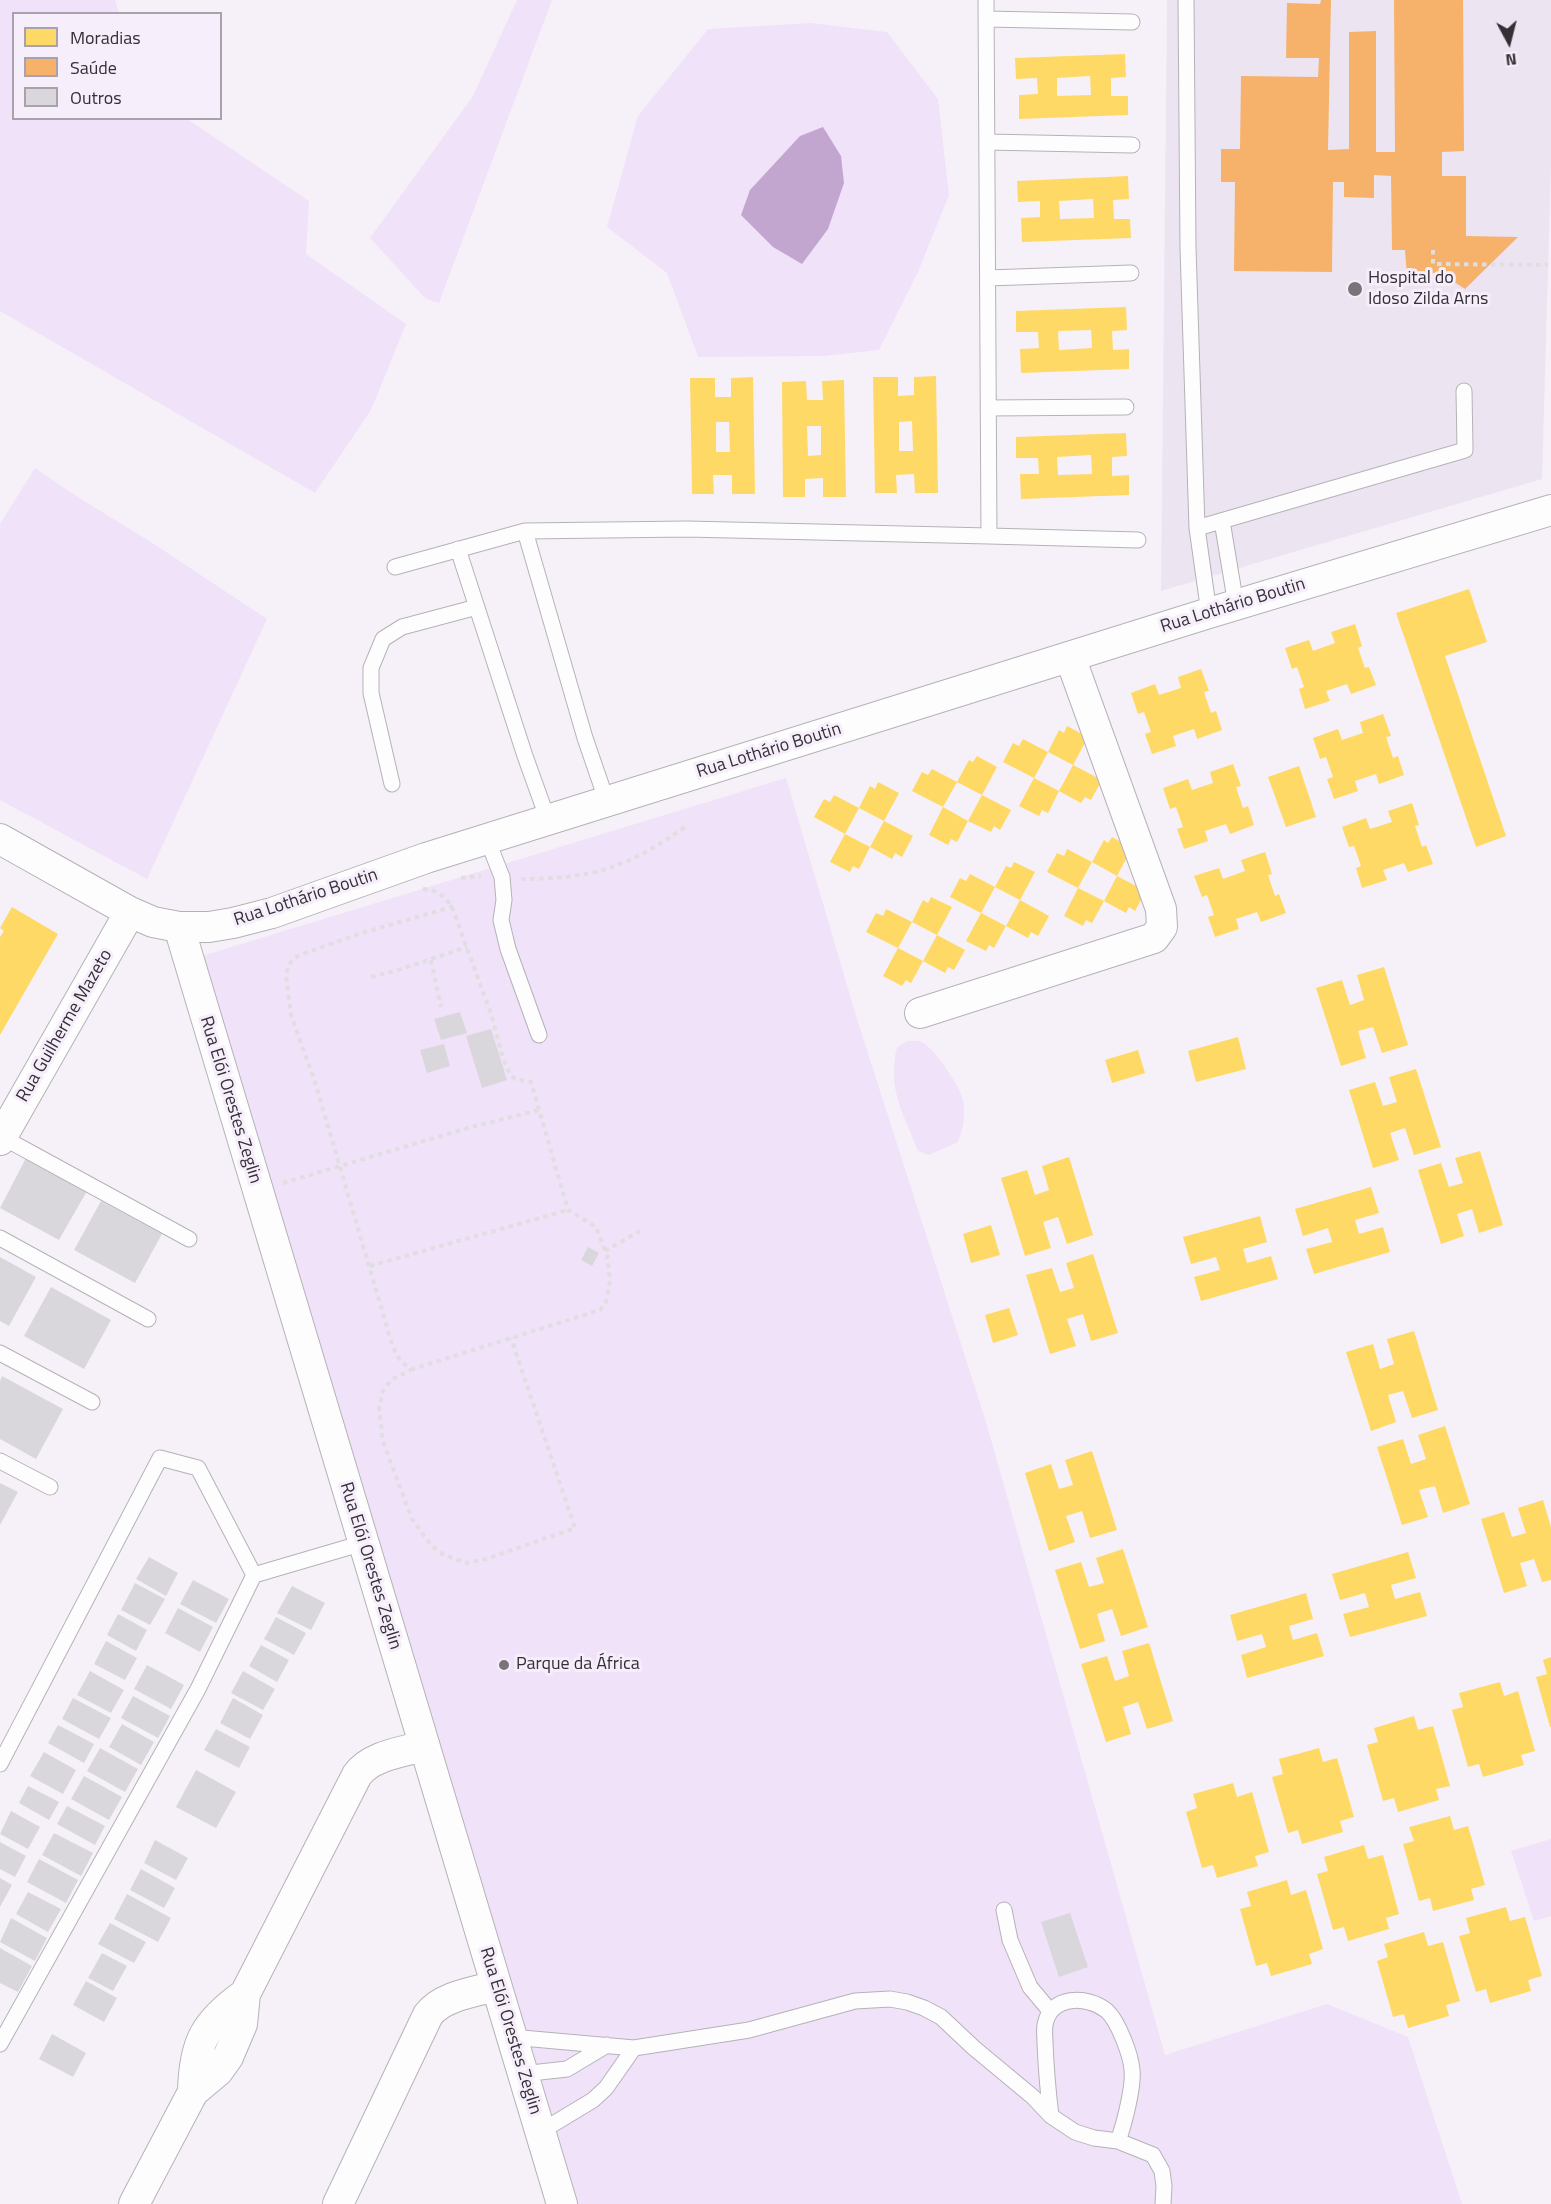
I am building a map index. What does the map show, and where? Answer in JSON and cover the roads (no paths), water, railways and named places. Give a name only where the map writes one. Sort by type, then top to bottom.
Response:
[{"type":"street","name":"Rua Lothário Boutin","points":[[0,839],[130,912],[153,922],[178,927],[208,927],[233,923],[272,913],[426,858],[1223,609],[1551,510]]},
{"type":"street","points":[[920,1013],[1154,938],[1162,927],[1161,909],[1070,657]]},
{"type":"street","name":"Rua Guilherme Mazeto","points":[[1,1139],[130,912]]},
{"type":"street","name":"Rua Elói Orestes Zeglin","points":[[178,927],[562,2204]]},
{"type":"street","points":[[134,2204],[193,2091],[218,2071],[228,2057],[242,2024],[245,1994],[362,1768],[372,1762],[424,1746]]},
{"type":"street","points":[[339,2204],[433,2008],[446,2001],[496,1986]]},
{"type":"lane","points":[[986,0],[989,536]]},
{"type":"lane","points":[[1186,0],[1188,248],[1197,528],[1223,609]]},
{"type":"lane","points":[[986,19],[1132,22]]},
{"type":"lane","points":[[987,142],[1132,145]]},
{"type":"lane","points":[[988,278],[1131,273]]},
{"type":"lane","points":[[1197,528],[1466,450],[1464,391]]},
{"type":"lane","points":[[988,408],[1126,407]]},
{"type":"lane","points":[[1222,521],[1223,609]]},
{"type":"lane","points":[[395,567],[525,531],[687,529],[1138,540]]},
{"type":"lane","points":[[525,531],[585,738],[607,802]]},
{"type":"lane","points":[[458,549],[548,820]]},
{"type":"lane","points":[[392,784],[371,693],[371,668],[383,639],[402,627],[477,607]]},
{"type":"lane","points":[[487,839],[502,878],[504,900],[501,920],[508,949],[538,1035]]},
{"type":"lane","points":[[1,1139],[189,1239]]},
{"type":"lane","points":[[0,1238],[148,1319]]},
{"type":"lane","points":[[0,1353],[92,1402]]},
{"type":"lane","points":[[0,1764],[160,1458],[198,1468],[254,1575]]},
{"type":"lane","points":[[0,1461],[50,1487]]},
{"type":"lane","points":[[0,2044],[198,1689],[254,1575],[363,1543]]},
{"type":"lane","points":[[1004,1910],[1010,1940],[1030,1987],[1050,2011]]},
{"type":"lane","points":[[511,2037],[634,2048],[739,2032],[855,2001],[890,1999],[924,2008],[942,2017],[974,2048],[1033,2097],[1051,2116],[1075,2132],[1094,2138],[1118,2141],[1153,2155],[1162,2171],[1163,2204]]},
{"type":"lane","points":[[1051,2116],[1045,2025],[1050,2011],[1067,2001],[1084,2000],[1098,2005],[1109,2013],[1120,2032],[1133,2071],[1126,2117],[1118,2141]]},
{"type":"lane","points":[[522,2074],[567,2069],[607,2045]]},
{"type":"lane","points":[[540,2132],[593,2100],[606,2088],[634,2048]]},
{"type":"place","name":"Hospital do Idoso Zilda Arns","points":[[1355,289]]},
{"type":"place","name":"Parque da África","points":[[504,1665]]}]
